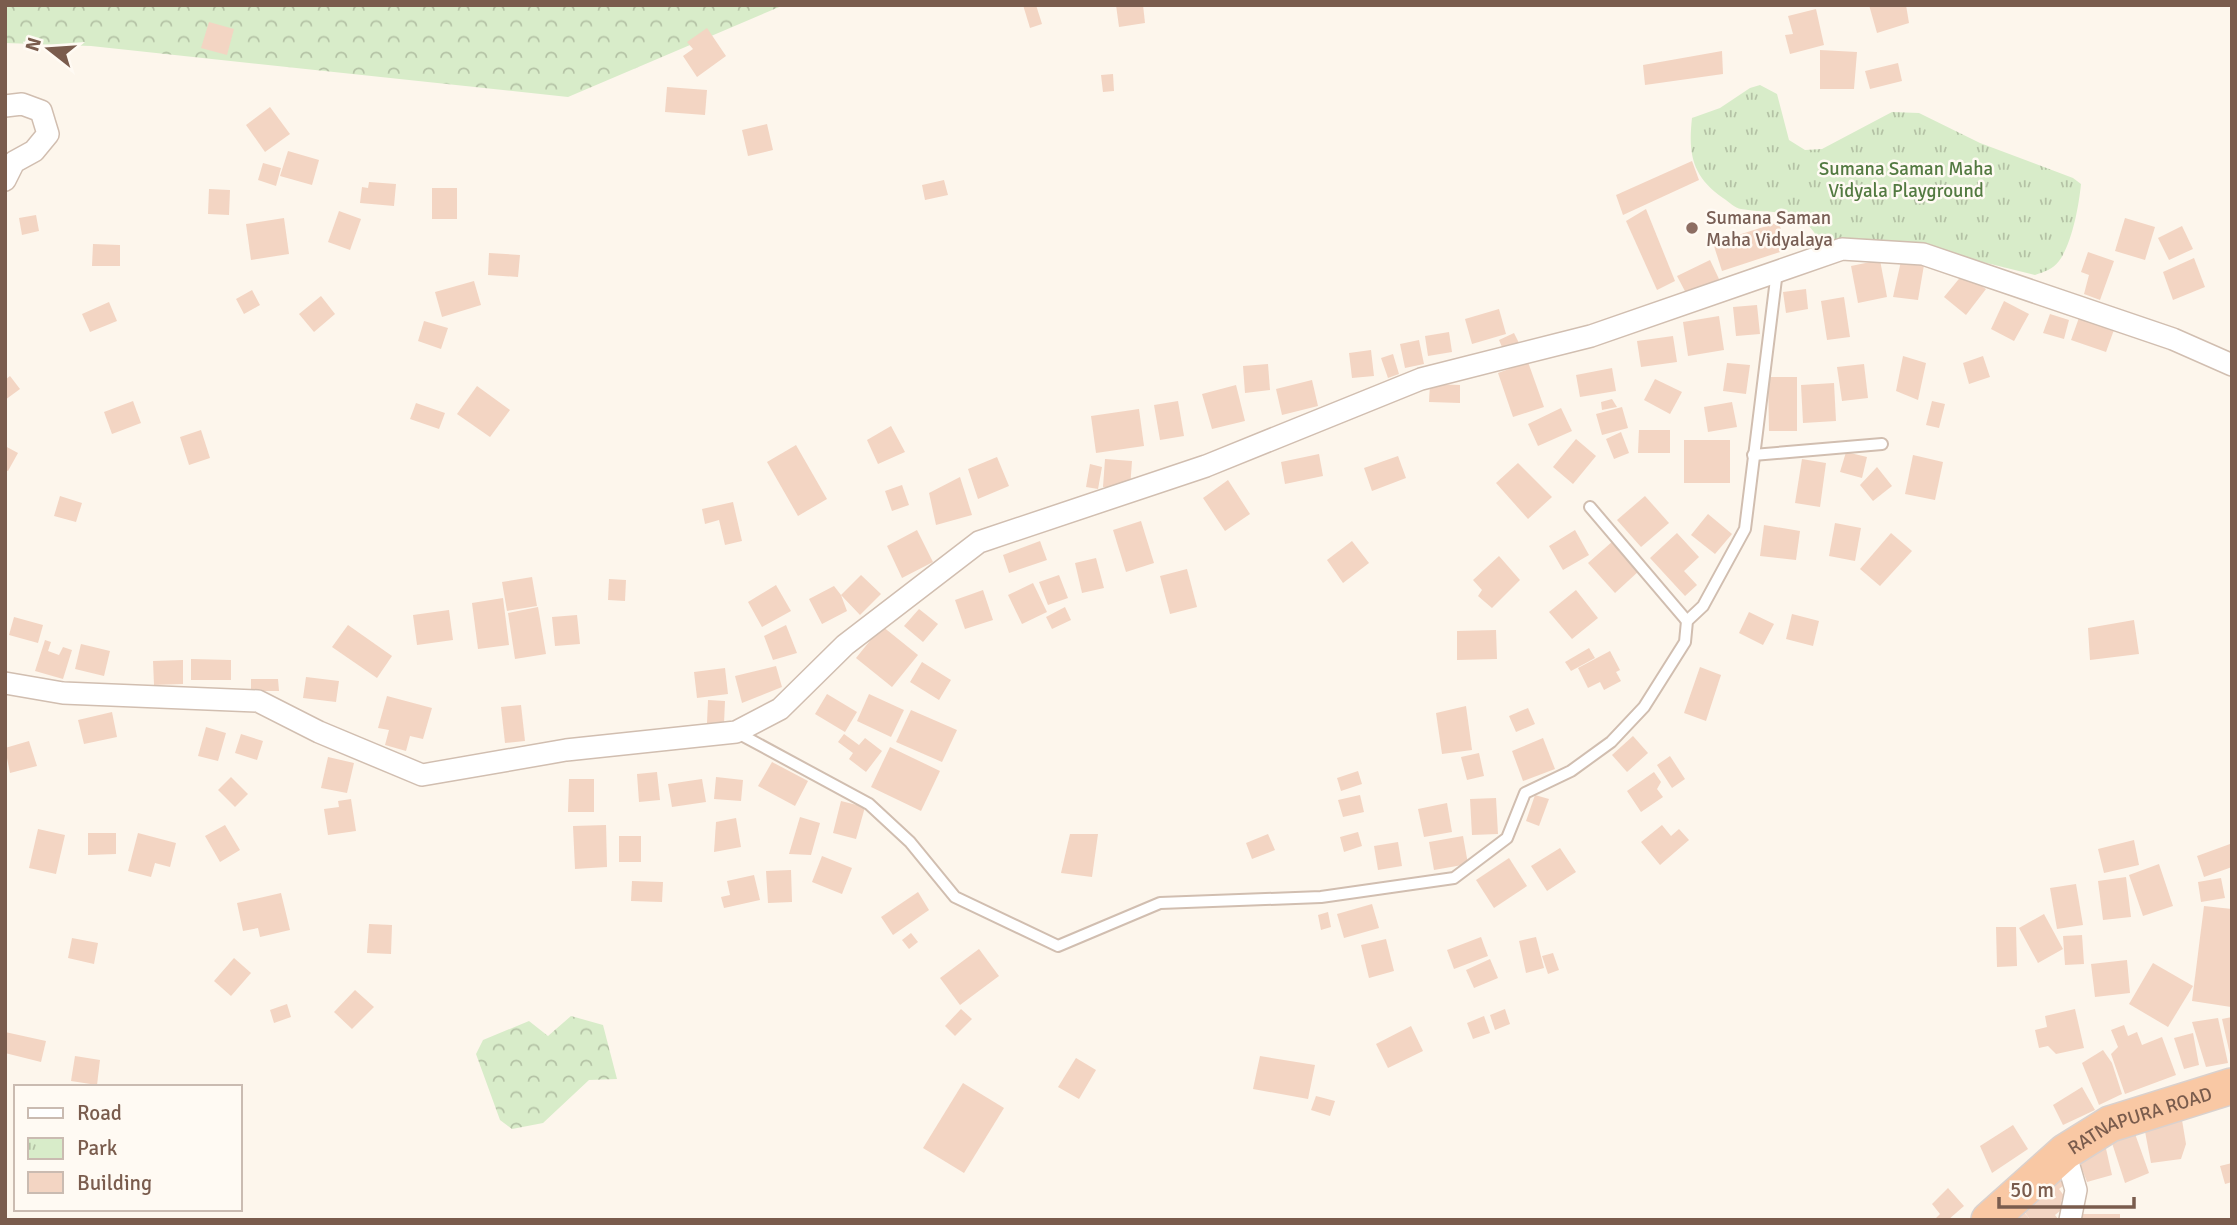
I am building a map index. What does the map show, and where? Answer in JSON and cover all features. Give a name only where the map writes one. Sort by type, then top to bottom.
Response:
[{"type":"highway","name":"RATNAPURA ROAD","points":[[1989,1220],[2065,1152],[2110,1124],[2232,1086]]},
{"type":"street","points":[[5,106],[22,104],[41,111],[48,134],[34,151],[14,162],[5,180]]},
{"type":"street","points":[[5,683],[63,693],[258,701],[319,732],[422,775],[566,750],[736,733],[780,709],[845,645],[979,542],[1206,466],[1421,379],[1591,336],[1842,249],[1923,254],[2173,340],[2232,365]]},
{"type":"street","points":[[2065,1152],[2076,1190],[2070,1220]]},
{"type":"lane","points":[[736,733],[869,804],[910,842],[955,897],[1058,946],[1160,903],[1321,897],[1454,878],[1507,838],[1525,793],[1581,764],[1611,742],[1644,707],[1685,642],[1687,621],[1703,606],[1745,529],[1777,271]]},
{"type":"lane","points":[[1753,455],[1882,444]]},
{"type":"lane","points":[[1590,507],[1687,621]]},
{"type":"green space","points":[[5,5],[784,5],[568,97],[91,46],[5,43]]},
{"type":"green space","name":"Sumana Saman Maha Vidyala Playground","points":[[1760,85],[1777,94],[1789,140],[1805,150],[1822,149],[1892,112],[1919,113],[1980,143],[2073,178],[2081,184],[2080,193],[2064,254],[2054,266],[2035,275],[1910,244],[1818,238],[1802,220],[1794,216],[1736,207],[1713,190],[1694,163],[1691,143],[1692,118],[1720,108],[1750,88]]},
{"type":"green space","points":[[571,1016],[603,1025],[617,1079],[589,1080],[543,1123],[512,1129],[500,1120],[476,1054],[483,1040],[529,1021],[548,1036]]},
{"type":"building","points":[[1023,5],[1036,5],[1042,24],[1030,28]]},
{"type":"building","points":[[1116,5],[1143,5],[1145,23],[1119,27]]},
{"type":"building","points":[[1869,5],[1906,5],[1909,23],[1877,33]]},
{"type":"building","points":[[1816,9],[1824,45],[1790,54],[1785,35],[1793,34],[1788,16]]},
{"type":"building","points":[[209,22],[234,29],[227,55],[201,48]]},
{"type":"building","points":[[707,28],[726,56],[697,77],[683,56],[693,49],[687,42]]},
{"type":"building","points":[[1820,50],[1857,52],[1854,89],[1820,89]]},
{"type":"building","points":[[1722,51],[1723,74],[1645,85],[1643,65]]},
{"type":"building","points":[[1898,63],[1902,81],[1870,89],[1865,71]]},
{"type":"building","points":[[1113,74],[1114,91],[1103,92],[1101,75]]},
{"type":"building","points":[[667,87],[707,90],[705,115],[665,112]]},
{"type":"building","points":[[270,107],[290,134],[265,152],[246,125]]},
{"type":"building","points":[[767,124],[773,150],[748,156],[742,130]]},
{"type":"building","points":[[288,151],[319,160],[312,185],[280,176]]},
{"type":"building","points":[[1692,161],[1699,180],[1623,215],[1616,195]]},
{"type":"building","points":[[263,163],[281,168],[276,186],[258,180]]},
{"type":"building","points":[[944,180],[948,195],[925,200],[922,185]]},
{"type":"building","points":[[369,182],[396,184],[394,206],[360,203],[362,187],[368,188]]},
{"type":"building","points":[[432,188],[457,188],[457,219],[432,219]]},
{"type":"building","points":[[209,189],[230,190],[229,215],[208,214]]},
{"type":"building","points":[[1646,209],[1675,281],[1657,290],[1626,221]]},
{"type":"building","points":[[339,211],[361,219],[350,250],[328,242]]},
{"type":"building","points":[[36,215],[39,231],[22,235],[19,218]]},
{"type":"building","points":[[284,218],[289,254],[251,260],[246,224]]},
{"type":"building","points":[[2125,218],[2155,227],[2145,260],[2115,251]]},
{"type":"building","points":[[1779,222],[1786,250],[1722,271],[1713,243]]},
{"type":"building","points":[[2182,226],[2193,249],[2169,260],[2158,238]]},
{"type":"building","points":[[93,244],[120,245],[120,266],[92,266]]},
{"type":"building","points":[[2088,252],[2114,261],[2100,300],[2084,294],[2089,275],[2081,272]]},
{"type":"building","points":[[489,253],[520,255],[518,277],[488,275]]},
{"type":"building","points":[[2194,258],[2205,287],[2173,300],[2163,272]]},
{"type":"building","points":[[1710,260],[1719,279],[1687,295],[1677,276]]},
{"type":"building","points":[[1880,260],[1887,297],[1858,303],[1851,266]]},
{"type":"building","points":[[1901,261],[1924,265],[1918,300],[1893,297]]},
{"type":"building","points":[[1963,274],[1986,289],[1966,315],[1944,297]]},
{"type":"building","points":[[474,281],[481,305],[442,317],[435,292]]},
{"type":"building","points":[[1806,289],[1808,309],[1786,313],[1783,292]]},
{"type":"building","points":[[252,290],[260,305],[244,314],[236,299]]},
{"type":"building","points":[[321,296],[335,314],[314,332],[299,314]]},
{"type":"building","points":[[1844,297],[1850,337],[1827,340],[1821,301]]},
{"type":"building","points":[[2004,301],[2029,314],[2014,341],[1991,329]]},
{"type":"building","points":[[109,302],[117,321],[90,332],[82,314]]},
{"type":"building","points":[[1757,305],[1760,334],[1736,336],[1733,307]]},
{"type":"building","points":[[1499,309],[1506,334],[1472,344],[1465,319]]},
{"type":"building","points":[[2050,314],[2069,320],[2064,339],[2043,333]]},
{"type":"building","points":[[2080,315],[2115,327],[2106,352],[2071,340]]},
{"type":"building","points":[[1719,316],[1724,350],[1688,356],[1683,322]]},
{"type":"building","points":[[424,321],[448,328],[441,349],[418,341]]},
{"type":"building","points":[[1449,332],[1452,352],[1428,356],[1425,336]]},
{"type":"building","points":[[1514,333],[1521,347],[1505,354],[1499,340]]},
{"type":"building","points":[[1673,336],[1677,362],[1641,367],[1637,341]]},
{"type":"building","points":[[1419,340],[1424,364],[1405,368],[1400,344]]},
{"type":"building","points":[[1371,350],[1374,376],[1352,378],[1349,353]]},
{"type":"building","points":[[1393,354],[1399,374],[1388,378],[1381,358]]},
{"type":"building","points":[[1903,356],[1926,363],[1918,400],[1896,391]]},
{"type":"building","points":[[1983,356],[1990,377],[1969,384],[1963,363]]},
{"type":"building","points":[[1528,362],[1544,407],[1513,417],[1498,373]]},
{"type":"building","points":[[1727,363],[1750,365],[1746,394],[1723,391]]},
{"type":"building","points":[[1268,364],[1270,390],[1245,393],[1243,366]]},
{"type":"building","points":[[1864,364],[1868,398],[1842,401],[1837,367]]},
{"type":"building","points":[[1612,368],[1616,391],[1580,397],[1576,375]]},
{"type":"building","points":[[10,376],[20,389],[5,400],[5,380]]},
{"type":"building","points":[[1768,377],[1797,377],[1797,431],[1769,431]]},
{"type":"building","points":[[1655,379],[1682,392],[1670,414],[1644,400]]},
{"type":"building","points":[[1312,380],[1318,406],[1282,415],[1276,389]]},
{"type":"building","points":[[1834,383],[1836,421],[1803,423],[1801,385]]},
{"type":"building","points":[[1430,384],[1460,385],[1460,403],[1429,402]]},
{"type":"building","points":[[1236,385],[1245,421],[1212,429],[1202,394]]},
{"type":"building","points":[[477,386],[510,410],[490,437],[457,414]]},
{"type":"building","points":[[1612,399],[1617,407],[1602,410],[1601,402]]},
{"type":"building","points":[[133,401],[141,423],[112,434],[104,412]]},
{"type":"building","points":[[1178,401],[1184,436],[1160,440],[1154,405]]},
{"type":"building","points":[[1932,401],[1945,404],[1939,428],[1926,425]]},
{"type":"building","points":[[1732,402],[1737,427],[1708,432],[1704,407]]},
{"type":"building","points":[[416,403],[445,413],[439,429],[410,419]]},
{"type":"building","points":[[1622,407],[1628,428],[1602,435],[1596,414]]},
{"type":"building","points":[[1561,408],[1572,431],[1538,446],[1528,424]]},
{"type":"building","points":[[1139,409],[1144,446],[1096,453],[1091,416]]},
{"type":"building","points":[[891,426],[905,452],[878,464],[867,440]]},
{"type":"building","points":[[201,430],[210,458],[189,465],[180,437]]},
{"type":"building","points":[[1639,430],[1670,430],[1670,453],[1638,453]]},
{"type":"building","points":[[1621,432],[1629,453],[1614,459],[1606,439]]},
{"type":"building","points":[[1576,439],[1596,456],[1573,484],[1553,467]]},
{"type":"building","points":[[1684,440],[1730,440],[1730,483],[1684,483]]},
{"type":"building","points":[[796,445],[827,499],[798,516],[767,462]]},
{"type":"building","points":[[5,446],[18,453],[8,471],[5,470]]},
{"type":"building","points":[[1846,452],[1867,457],[1862,478],[1840,472]]},
{"type":"building","points":[[1319,454],[1323,476],[1285,484],[1281,462]]},
{"type":"building","points":[[1913,455],[1943,462],[1935,500],[1905,494]]},
{"type":"building","points":[[1398,456],[1406,478],[1372,491],[1364,468]]},
{"type":"building","points":[[997,457],[1009,486],[978,499],[968,469]]},
{"type":"building","points":[[1105,459],[1132,461],[1130,488],[1103,487]]},
{"type":"building","points":[[1802,459],[1826,463],[1820,507],[1795,503]]},
{"type":"building","points":[[1518,463],[1552,497],[1528,519],[1496,483]]},
{"type":"building","points":[[1090,464],[1102,467],[1098,489],[1086,487]]},
{"type":"building","points":[[1877,467],[1892,486],[1873,501],[1860,485]]},
{"type":"building","points":[[960,477],[972,515],[936,525],[929,493]]},
{"type":"building","points":[[1228,480],[1250,514],[1225,531],[1203,498]]},
{"type":"building","points":[[902,485],[909,505],[892,511],[885,491]]},
{"type":"building","points":[[60,496],[82,503],[76,522],[54,516]]},
{"type":"building","points":[[1645,496],[1669,523],[1641,547],[1617,520]]},
{"type":"building","points":[[733,502],[742,541],[725,545],[719,520],[705,524],[702,509]]},
{"type":"building","points":[[1708,514],[1732,534],[1715,554],[1691,535]]},
{"type":"building","points":[[1141,521],[1154,563],[1126,572],[1113,530]]},
{"type":"building","points":[[1835,523],[1861,528],[1855,561],[1829,556]]},
{"type":"building","points":[[1764,525],[1800,531],[1796,560],[1760,556]]},
{"type":"building","points":[[917,530],[933,562],[902,578],[887,546]]},
{"type":"building","points":[[1575,530],[1589,555],[1563,570],[1549,546]]},
{"type":"building","points":[[1677,533],[1699,557],[1684,571],[1697,585],[1685,596],[1650,558]]},
{"type":"building","points":[[1891,533],[1912,551],[1880,586],[1860,569]]},
{"type":"building","points":[[1040,541],[1047,560],[1009,573],[1003,555]]},
{"type":"building","points":[[1352,541],[1369,563],[1343,583],[1327,560]]},
{"type":"building","points":[[1613,541],[1640,570],[1615,593],[1588,563]]},
{"type":"building","points":[[1499,556],[1520,580],[1492,608],[1478,596],[1482,590],[1473,580]]},
{"type":"building","points":[[1096,558],[1104,588],[1082,593],[1075,563]]},
{"type":"building","points":[[1187,569],[1197,607],[1170,614],[1160,576]]},
{"type":"building","points":[[861,575],[881,594],[860,615],[841,595]]},
{"type":"building","points":[[1059,575],[1068,598],[1048,605],[1039,582]]},
{"type":"building","points":[[532,577],[537,606],[507,611],[502,582]]},
{"type":"building","points":[[609,579],[626,580],[625,601],[608,600]]},
{"type":"building","points":[[1033,583],[1047,612],[1022,624],[1008,595]]},
{"type":"building","points":[[776,585],[791,611],[762,627],[748,602]]},
{"type":"building","points":[[834,586],[847,611],[822,624],[809,599]]},
{"type":"building","points":[[983,590],[993,620],[965,629],[955,600]]},
{"type":"building","points":[[1576,590],[1598,618],[1572,639],[1549,612]]},
{"type":"building","points":[[503,598],[509,645],[478,649],[472,603]]},
{"type":"building","points":[[538,607],[546,654],[515,659],[508,613]]},
{"type":"building","points":[[1065,607],[1071,620],[1052,629],[1046,617]]},
{"type":"building","points":[[919,609],[938,624],[923,642],[904,626]]},
{"type":"building","points":[[449,610],[453,640],[417,645],[413,615]]},
{"type":"building","points":[[1749,612],[1774,624],[1763,645],[1739,633]]},
{"type":"building","points":[[1792,614],[1819,621],[1813,646],[1786,639]]},
{"type":"building","points":[[577,615],[580,644],[555,646],[552,617]]},
{"type":"building","points":[[14,617],[43,625],[38,643],[9,635]]},
{"type":"building","points":[[2134,620],[2139,654],[2090,660],[2088,628]]},
{"type":"building","points":[[348,625],[392,656],[377,678],[332,647]]},
{"type":"building","points":[[786,625],[797,653],[773,660],[764,636]]},
{"type":"building","points":[[882,626],[918,655],[892,687],[856,658]]},
{"type":"building","points":[[1496,630],[1497,659],[1457,660],[1457,631]]},
{"type":"building","points":[[45,640],[51,642],[48,651],[59,655],[63,647],[72,650],[63,679],[35,671]]},
{"type":"building","points":[[81,644],[110,651],[104,676],[75,669]]},
{"type":"building","points":[[1589,648],[1595,658],[1571,671],[1565,662]]},
{"type":"building","points":[[1610,651],[1620,670],[1616,672],[1621,681],[1604,690],[1600,682],[1588,688],[1578,668]]},
{"type":"building","points":[[191,659],[231,660],[231,680],[191,680]]},
{"type":"building","points":[[183,660],[183,684],[154,685],[153,661]]},
{"type":"building","points":[[922,662],[951,680],[939,700],[910,682]]},
{"type":"building","points":[[776,666],[782,687],[742,703],[735,676]]},
{"type":"building","points":[[1700,667],[1721,675],[1706,721],[1684,713]]},
{"type":"building","points":[[725,668],[728,694],[697,698],[694,672]]},
{"type":"building","points":[[306,677],[339,681],[336,702],[303,698]]},
{"type":"building","points":[[251,679],[278,679],[279,691],[251,691]]},
{"type":"building","points":[[827,694],[857,712],[845,732],[815,714]]},
{"type":"building","points":[[869,694],[904,710],[891,737],[857,721]]},
{"type":"building","points":[[387,696],[432,708],[423,739],[410,736],[406,751],[385,745],[389,730],[378,728]]},
{"type":"building","points":[[708,700],[725,701],[724,724],[707,723]]},
{"type":"building","points":[[521,705],[525,741],[505,743],[501,707]]},
{"type":"building","points":[[1466,706],[1472,750],[1442,754],[1436,713]]},
{"type":"building","points":[[1528,708],[1535,724],[1516,732],[1509,716]]},
{"type":"building","points":[[911,710],[957,730],[942,762],[896,742]]},
{"type":"building","points":[[112,712],[117,737],[84,744],[78,720]]},
{"type":"building","points":[[206,727],[226,733],[218,761],[198,756]]},
{"type":"building","points":[[241,734],[263,741],[257,760],[235,753]]},
{"type":"building","points":[[844,734],[859,745],[865,738],[882,751],[866,772],[849,759],[853,753],[838,742]]},
{"type":"building","points":[[1633,736],[1648,753],[1627,772],[1612,755]]},
{"type":"building","points":[[1543,738],[1555,769],[1523,781],[1512,751]]},
{"type":"building","points":[[29,741],[37,766],[10,773],[5,748]]},
{"type":"building","points":[[890,747],[940,771],[921,811],[871,787]]},
{"type":"building","points":[[1479,753],[1484,776],[1467,780],[1461,757]]},
{"type":"building","points":[[1670,756],[1685,779],[1672,788],[1657,765]]},
{"type":"building","points":[[328,757],[354,763],[347,793],[321,788]]},
{"type":"building","points":[[772,762],[808,781],[795,806],[758,786]]},
{"type":"building","points":[[1358,771],[1362,784],[1341,791],[1337,778]]},
{"type":"building","points":[[657,772],[660,800],[639,802],[637,774]]},
{"type":"building","points":[[1654,772],[1661,782],[1657,789],[1663,797],[1641,812],[1627,791]]},
{"type":"building","points":[[231,777],[248,794],[235,807],[218,790]]},
{"type":"building","points":[[716,777],[743,780],[741,801],[714,799]]},
{"type":"building","points":[[569,779],[594,779],[594,812],[568,812]]},
{"type":"building","points":[[702,779],[706,802],[672,807],[668,784]]},
{"type":"building","points":[[1360,795],[1364,812],[1343,817],[1338,800]]},
{"type":"building","points":[[1535,795],[1549,799],[1539,826],[1526,821]]},
{"type":"building","points":[[1496,798],[1498,834],[1472,835],[1470,799]]},
{"type":"building","points":[[351,799],[356,831],[328,835],[324,809],[339,807],[338,801]]},
{"type":"building","points":[[841,801],[865,807],[856,839],[833,833]]},
{"type":"building","points":[[1447,803],[1452,832],[1424,837],[1418,809]]},
{"type":"building","points":[[800,817],[820,823],[811,855],[789,854]]},
{"type":"building","points":[[736,818],[741,847],[714,852],[716,822]]},
{"type":"building","points":[[225,825],[240,850],[220,862],[205,836]]},
{"type":"building","points":[[606,825],[607,867],[575,869],[573,826]]},
{"type":"building","points":[[1662,825],[1671,836],[1679,829],[1689,840],[1660,865],[1641,842]]},
{"type":"building","points":[[38,829],[65,835],[56,874],[29,868]]},
{"type":"building","points":[[1358,832],[1362,846],[1344,852],[1340,837]]},
{"type":"building","points":[[88,833],[116,833],[116,854],[88,855]]},
{"type":"building","points":[[138,833],[176,843],[170,867],[155,863],[151,877],[128,871]]},
{"type":"building","points":[[1070,834],[1098,834],[1092,877],[1061,873]]},
{"type":"building","points":[[1268,834],[1275,850],[1252,859],[1246,843]]},
{"type":"building","points":[[619,836],[641,836],[641,862],[619,862]]},
{"type":"building","points":[[1463,836],[1468,864],[1434,870],[1429,842]]},
{"type":"building","points":[[2134,840],[2139,865],[2104,873],[2098,849]]},
{"type":"building","points":[[1398,842],[1402,866],[1378,870],[1374,846]]},
{"type":"building","points":[[2230,844],[2232,867],[2204,877],[2197,856]]},
{"type":"building","points":[[1560,848],[1576,872],[1547,891],[1531,866]]},
{"type":"building","points":[[822,856],[852,868],[842,894],[812,882]]},
{"type":"building","points":[[1509,858],[1527,886],[1494,908],[1476,880]]},
{"type":"building","points":[[2159,864],[2173,906],[2143,916],[2129,875]]},
{"type":"building","points":[[791,870],[792,902],[768,903],[766,871]]},
{"type":"building","points":[[754,875],[760,900],[724,908],[721,897],[730,895],[727,881]]},
{"type":"building","points":[[2126,877],[2131,917],[2103,920],[2098,881]]},
{"type":"building","points":[[2221,878],[2225,898],[2201,902],[2198,882]]},
{"type":"building","points":[[632,881],[663,882],[662,902],[631,901]]},
{"type":"building","points":[[2076,884],[2083,925],[2057,929],[2050,888]]},
{"type":"building","points":[[918,892],[929,910],[893,935],[881,917]]},
{"type":"building","points":[[281,893],[290,930],[260,937],[258,928],[243,931],[237,903]]},
{"type":"building","points":[[1372,904],[1379,928],[1344,938],[1337,914]]},
{"type":"building","points":[[2204,906],[2232,909],[2231,1007],[2192,1001]]},
{"type":"building","points":[[1328,912],[1331,927],[1321,930],[1318,915]]},
{"type":"building","points":[[2044,914],[2063,949],[2038,963],[2019,928]]},
{"type":"building","points":[[369,924],[392,925],[391,954],[367,953]]},
{"type":"building","points":[[1996,927],[2016,927],[2017,966],[1997,967]]},
{"type":"building","points":[[911,933],[918,942],[909,949],[902,940]]},
{"type":"building","points":[[2082,935],[2084,964],[2065,965],[2063,936]]},
{"type":"building","points":[[1481,937],[1488,956],[1454,969],[1447,950]]},
{"type":"building","points":[[1536,937],[1544,968],[1526,973],[1519,941]]},
{"type":"building","points":[[72,938],[98,943],[94,964],[68,958]]},
{"type":"building","points":[[1386,939],[1394,971],[1369,978],[1361,945]]},
{"type":"building","points":[[979,949],[999,976],[960,1005],[940,978]]},
{"type":"building","points":[[1553,953],[1559,970],[1548,974],[1542,956]]},
{"type":"building","points":[[234,958],[251,973],[231,996],[214,981]]},
{"type":"building","points":[[1490,959],[1498,978],[1474,988],[1466,970]]},
{"type":"building","points":[[2127,960],[2130,993],[2095,997],[2091,964]]},
{"type":"building","points":[[2153,963],[2193,986],[2168,1027],[2129,1004]]},
{"type":"building","points":[[355,990],[374,1007],[352,1029],[334,1012]]},
{"type":"building","points":[[287,1004],[291,1017],[274,1023],[270,1010]]},
{"type":"building","points":[[961,1009],[972,1019],[955,1036],[945,1026]]},
{"type":"building","points":[[1505,1009],[1510,1024],[1495,1030],[1490,1015]]},
{"type":"building","points":[[2075,1009],[2084,1048],[2056,1054],[2048,1046],[2039,1048],[2035,1030],[2047,1027],[2045,1016]]},
{"type":"building","points":[[1484,1016],[1490,1033],[1473,1039],[1467,1023]]},
{"type":"building","points":[[2232,1017],[2232,1059],[2231,1059],[2222,1019]]},
{"type":"building","points":[[2218,1018],[2228,1063],[2206,1067],[2192,1022]]},
{"type":"building","points":[[2124,1025],[2128,1036],[2137,1032],[2142,1045],[2162,1037],[2176,1075],[2125,1094],[2111,1054],[2118,1047],[2111,1030]]},
{"type":"building","points":[[1411,1026],[1423,1051],[1388,1068],[1376,1044]]},
{"type":"building","points":[[5,1032],[46,1041],[41,1062],[5,1053]]},
{"type":"building","points":[[2193,1033],[2199,1065],[2184,1069],[2174,1038]]},
{"type":"building","points":[[2103,1050],[2112,1063],[2122,1094],[2099,1105],[2082,1063]]},
{"type":"building","points":[[75,1056],[100,1060],[97,1085],[71,1081]]},
{"type":"building","points":[[1260,1056],[1315,1065],[1308,1099],[1253,1089]]},
{"type":"building","points":[[1076,1058],[1096,1070],[1079,1099],[1058,1087]]},
{"type":"building","points":[[963,1083],[1004,1108],[964,1173],[923,1148]]},
{"type":"building","points":[[2082,1087],[2095,1110],[2063,1125],[2053,1105]]},
{"type":"building","points":[[1316,1096],[1335,1101],[1330,1116],[1311,1110]]},
{"type":"building","points":[[2181,1114],[2186,1144],[2181,1159],[2151,1163],[2143,1121]]},
{"type":"building","points":[[2013,1125],[2028,1149],[1992,1173],[1980,1146]]},
{"type":"building","points":[[2134,1131],[2149,1173],[2125,1183],[2111,1140]]},
{"type":"building","points":[[2104,1140],[2112,1175],[2087,1182],[2075,1151]]},
{"type":"building","points":[[2232,1163],[2232,1182],[2225,1184],[2220,1166]]},
{"type":"building","points":[[2063,1164],[2069,1181],[2059,1189],[2065,1197],[2061,1201],[2066,1206],[2055,1215],[2059,1220],[1992,1220],[2014,1201],[2029,1218],[2016,1201]]},
{"type":"building","points":[[1948,1188],[1964,1206],[1948,1220],[1934,1220],[1940,1214],[1932,1204]]},
{"type":"building","points":[[2081,1214],[2120,1214],[2120,1220],[2081,1220]]},
{"type":"place","name":"Sumana Saman Maha Vidyalaya","points":[[1692,228]]}]
